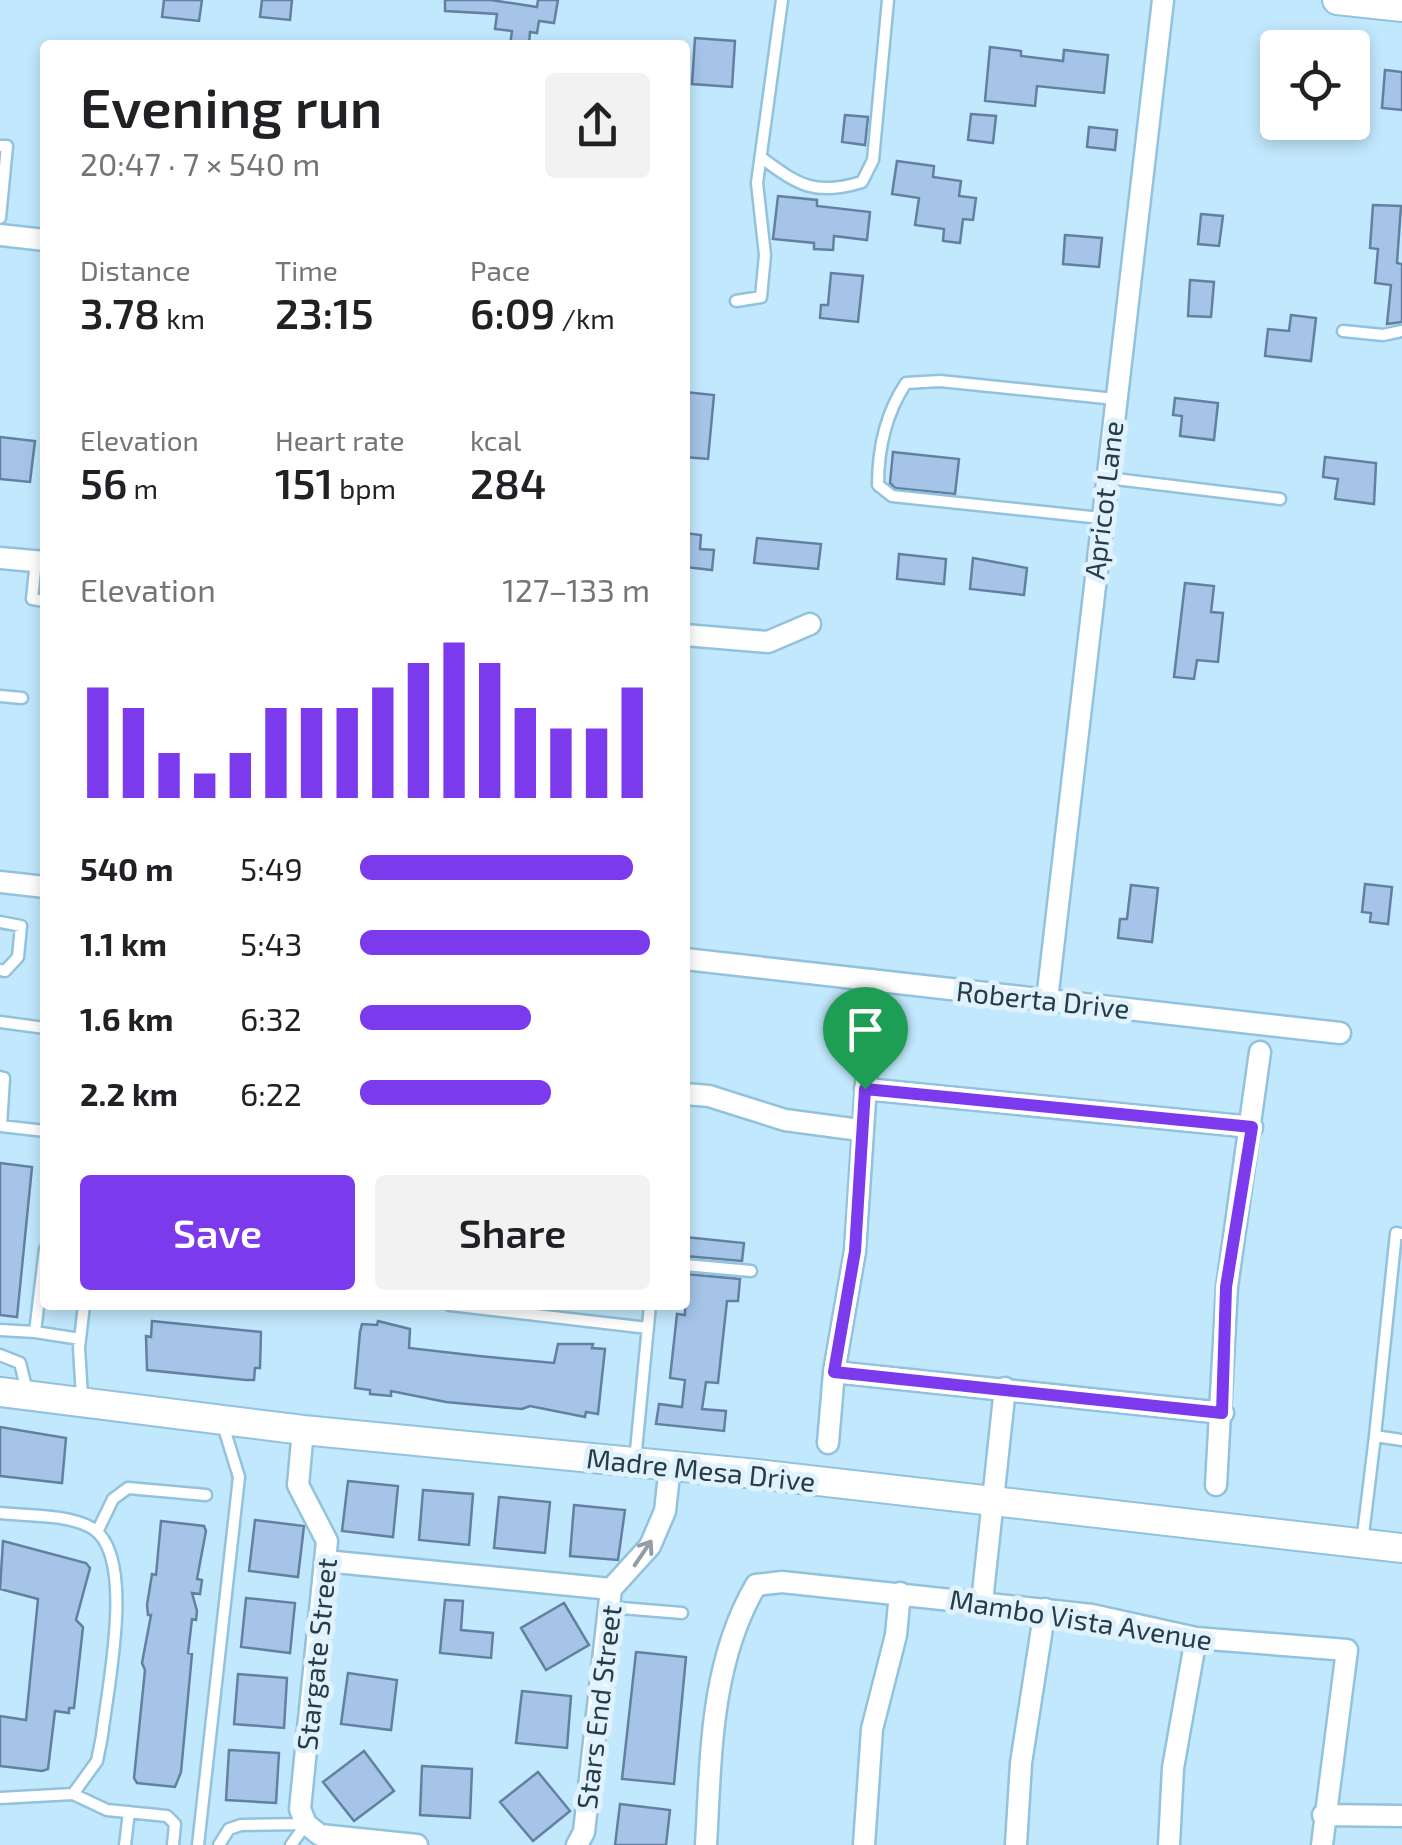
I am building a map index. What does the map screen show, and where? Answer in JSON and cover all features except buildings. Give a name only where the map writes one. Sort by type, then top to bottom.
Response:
[{"type":"street","name":"Apricot Lane","points":[[1048,1000],[1100,518],[1164,0]]},
{"type":"street","points":[[1337,0],[1402,8]]},
{"type":"street","points":[[0,235],[40,239]]},
{"type":"street","points":[[0,558],[40,562]]},
{"type":"street","points":[[690,634],[768,642],[810,624]]},
{"type":"street","points":[[0,882],[40,886]]},
{"type":"street","name":"Roberta Drive","points":[[690,960],[1340,1033]]},
{"type":"street","points":[[828,1443],[834,1372],[855,1251],[860,1130],[874,980]]},
{"type":"street","points":[[1216,1485],[1226,1287],[1260,1052]]},
{"type":"street","points":[[865,1089],[1252,1127]]},
{"type":"street","points":[[690,1094],[709,1096],[784,1120],[860,1130]]},
{"type":"street","points":[[834,1372],[1222,1413]]},
{"type":"street","points":[[982,1602],[1006,1388]]},
{"type":"street","name":"Madre Mesa Drive","points":[[14,1394],[302,1430],[993,1499],[1402,1548]]},
{"type":"street","name":"Stargate Street","points":[[302,1430],[298,1486],[328,1541],[300,1808],[306,1824]]},
{"type":"street","name":"Stars End Street","points":[[577,1845],[584,1832],[610,1598],[650,1546],[665,1511],[670,1466]]},
{"type":"street","points":[[326,1561],[610,1598]]},
{"type":"street","name":"Mambo Vista Avenue","points":[[706,1845],[714,1708],[742,1609],[756,1585],[782,1582],[1045,1608],[1196,1638],[1347,1650],[1324,1815]]},
{"type":"street","points":[[864,1845],[872,1729],[896,1635],[900,1593]]},
{"type":"street","points":[[1016,1845],[1021,1763],[1045,1608]]},
{"type":"street","points":[[1170,1845],[1174,1768],[1196,1638]]},
{"type":"street","points":[[1322,1845],[1324,1815],[1402,1816]]},
{"type":"street","points":[[306,1824],[320,1834],[416,1845]]},
{"type":"lane","points":[[736,302],[761,296],[765,255],[757,182],[782,0]]},
{"type":"lane","points":[[762,158],[798,185],[836,190],[862,182],[873,160],[888,0]]},
{"type":"lane","points":[[0,218],[4,146]]},
{"type":"lane","points":[[1344,331],[1384,335],[1402,331]]},
{"type":"lane","points":[[1100,518],[892,496],[878,485],[878,465],[888,416],[906,383],[940,381],[1115,399]]},
{"type":"lane","points":[[1106,478],[1280,498]]},
{"type":"lane","points":[[40,562],[32,600],[40,601]]},
{"type":"lane","points":[[0,696],[22,698]]},
{"type":"lane","points":[[0,922],[21,926],[18,957],[0,970]]},
{"type":"lane","points":[[0,1022],[40,1027]]},
{"type":"lane","points":[[0,1077],[4,1078],[0,1126],[40,1130]]},
{"type":"lane","points":[[1362,1543],[1396,1233],[1402,1234]]},
{"type":"lane","points":[[690,1265],[750,1271]]},
{"type":"lane","points":[[35,1332],[40,1290]]},
{"type":"lane","points":[[83,1310],[80,1339],[83,1403]]},
{"type":"lane","points":[[495,1310],[648,1328]]},
{"type":"lane","points":[[635,1462],[650,1310]]},
{"type":"lane","points":[[0,1330],[80,1339]]},
{"type":"lane","points":[[0,1355],[20,1363],[14,1394]]},
{"type":"lane","points":[[198,1845],[239,1477],[220,1420]]},
{"type":"lane","points":[[1375,1436],[1402,1440]]},
{"type":"lane","points":[[97,1532],[113,1499],[128,1488],[206,1494]]},
{"type":"lane","points":[[0,1513],[90,1526],[112,1551],[118,1580],[97,1761],[72,1794]]},
{"type":"lane","points":[[610,1598],[682,1614]]},
{"type":"lane","points":[[0,1798],[72,1794],[107,1810],[168,1816],[176,1824],[173,1845]]},
{"type":"lane","points":[[125,1845],[129,1812]]},
{"type":"lane","points":[[220,1845],[228,1829],[241,1824],[306,1824]]},
{"type":"lane","points":[[291,1845],[306,1824]]},
{"type":"route","points":[[865,1089],[1252,1127],[1226,1287],[1222,1413],[834,1372],[855,1251],[865,1089]]}]
